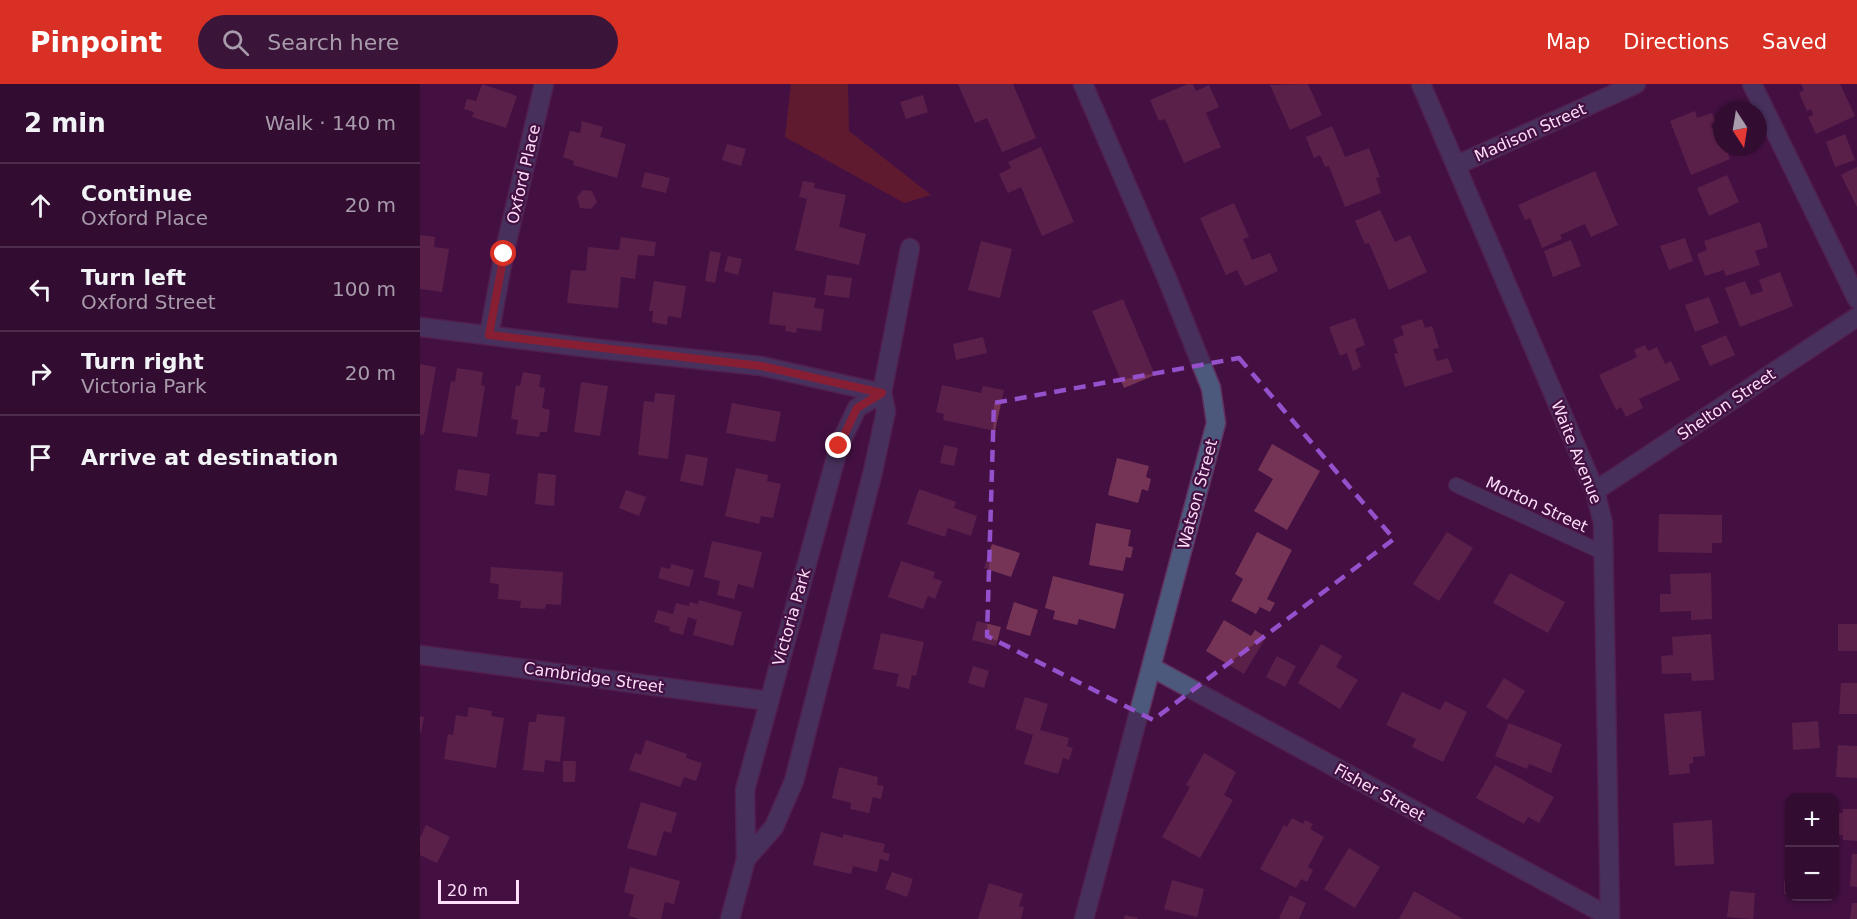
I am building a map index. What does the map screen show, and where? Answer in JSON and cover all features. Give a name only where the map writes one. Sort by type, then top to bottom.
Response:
[{"type":"street","name":"Oxford Place","points":[[489,335],[504,254],[544,84]]},
{"type":"street","name":"Watson Street","points":[[1083,84],[1166,276],[1211,388],[1216,423],[1084,919]]},
{"type":"street","name":"Waite Avenue","points":[[1421,84],[1595,491],[1604,523],[1610,918]]},
{"type":"street","name":"Madison Street","points":[[1457,165],[1636,84]]},
{"type":"street","points":[[1752,84],[1857,299]]},
{"type":"street","name":"Victoria Park","points":[[746,859],[774,827],[794,782],[873,471],[886,411],[882,393],[910,248]]},
{"type":"street","name":"Shelton Street","points":[[1595,491],[1857,317]]},
{"type":"street","points":[[420,327],[761,366],[882,393]]},
{"type":"street","name":"Victoria Park","points":[[730,919],[746,859],[745,790],[839,446],[857,408],[882,393]]},
{"type":"street","name":"Cambridge Street","points":[[420,655],[769,700]]},
{"type":"street","name":"Fisher Street","points":[[1151,667],[1610,918]]},
{"type":"lane","name":"Morton Street","points":[[1456,485],[1604,553]]},
{"type":"highlighted area","points":[[1239,358],[1394,539],[1153,720],[987,636],[994,403]]},
{"type":"shaded area","points":[[791,84],[848,84],[849,131],[931,195],[904,203],[785,137]]},
{"type":"building","points":[[482,84],[517,96],[506,128],[472,117],[474,112],[464,109],[467,99],[476,101]]},
{"type":"building","points":[[958,84],[1013,84],[1036,138],[1002,152],[987,118],[975,123]]},
{"type":"building","points":[[1193,84],[1196,91],[1209,85],[1219,107],[1206,113],[1221,147],[1184,163],[1165,119],[1159,121],[1150,100]]},
{"type":"building","points":[[1308,84],[1322,115],[1290,130],[1270,85]]},
{"type":"building","points":[[1801,84],[1840,84],[1855,116],[1816,134],[1808,117],[1813,115],[1811,109],[1807,111],[1799,93],[1804,90]]},
{"type":"building","points":[[923,95],[928,112],[906,119],[900,102]]},
{"type":"building","points":[[1695,111],[1697,118],[1712,113],[1713,156],[1729,156],[1730,159],[1691,175],[1670,121]]},
{"type":"building","points":[[582,121],[603,127],[600,137],[626,144],[617,178],[573,165],[574,161],[563,157],[570,131],[580,133]]},
{"type":"building","points":[[1332,126],[1345,157],[1369,148],[1380,177],[1376,178],[1381,193],[1345,207],[1329,166],[1325,167],[1320,155],[1314,158],[1306,137]]},
{"type":"building","points":[[1845,134],[1855,160],[1835,167],[1826,142]]},
{"type":"building","points":[[727,144],[746,149],[741,166],[722,160]]},
{"type":"building","points":[[1041,147],[1074,222],[1042,236],[1021,187],[1008,193],[999,174],[1011,168],[1008,162]]},
{"type":"building","points":[[1857,167],[1857,207],[1841,175]]},
{"type":"building","points":[[1595,171],[1618,225],[1591,237],[1585,224],[1560,235],[1562,239],[1542,248],[1530,218],[1525,220],[1518,205]]},
{"type":"building","points":[[645,172],[670,178],[666,193],[641,187]]},
{"type":"building","points":[[1727,175],[1739,202],[1709,216],[1697,188]]},
{"type":"building","points":[[803,181],[815,183],[814,188],[846,195],[839,227],[866,234],[859,265],[795,250],[807,199],[799,197]]},
{"type":"building","points":[[583,190],[592,191],[597,202],[591,209],[580,208],[577,197]]},
{"type":"building","points":[[1234,203],[1249,237],[1243,239],[1252,260],[1270,253],[1278,271],[1245,286],[1237,270],[1226,275],[1200,218]]},
{"type":"building","points":[[1380,210],[1395,242],[1410,235],[1427,272],[1389,290],[1369,243],[1365,244],[1355,221]]},
{"type":"building","points":[[1760,222],[1768,247],[1755,251],[1760,265],[1726,276],[1724,270],[1705,276],[1697,254],[1707,250],[1704,241]]},
{"type":"building","points":[[420,235],[435,237],[434,247],[449,249],[442,292],[420,289]]},
{"type":"building","points":[[621,237],[656,242],[654,256],[638,255],[635,279],[621,277],[618,308],[567,303],[571,270],[586,271],[588,247],[619,250]]},
{"type":"building","points":[[1685,238],[1693,261],[1669,270],[1660,246]]},
{"type":"building","points":[[1571,240],[1581,266],[1553,277],[1544,251]]},
{"type":"building","points":[[981,241],[1012,249],[1000,298],[968,290]]},
{"type":"building","points":[[710,251],[721,253],[715,283],[705,281]]},
{"type":"building","points":[[728,256],[742,259],[738,275],[724,271]]},
{"type":"building","points":[[1780,272],[1793,306],[1740,327],[1725,288],[1745,281],[1751,295],[1763,291],[1759,280]]},
{"type":"building","points":[[827,275],[852,278],[849,298],[824,295]]},
{"type":"building","points":[[654,281],[686,286],[681,318],[668,316],[667,325],[652,322],[653,311],[649,311]]},
{"type":"building","points":[[773,292],[816,298],[814,308],[824,309],[821,331],[797,328],[796,333],[785,331],[786,326],[769,324]]},
{"type":"building","points":[[1709,297],[1719,323],[1695,332],[1685,305]]},
{"type":"building","points":[[1123,299],[1155,375],[1124,388],[1092,311]]},
{"type":"building","points":[[1355,318],[1365,345],[1355,349],[1361,367],[1353,371],[1347,353],[1340,356],[1329,327]]},
{"type":"building","points":[[1422,319],[1425,328],[1432,326],[1439,348],[1433,349],[1437,361],[1448,358],[1453,372],[1405,387],[1394,354],[1398,353],[1393,339],[1404,335],[1401,326]]},
{"type":"building","points":[[1726,335],[1735,355],[1710,366],[1701,346]]},
{"type":"building","points":[[983,337],[987,353],[956,360],[953,344]]},
{"type":"building","points":[[1645,345],[1648,351],[1657,347],[1665,364],[1671,361],[1680,380],[1639,399],[1643,408],[1626,417],[1621,407],[1616,410],[1599,375],[1637,357],[1634,350]]},
{"type":"building","points":[[420,364],[436,367],[424,435],[420,434]]},
{"type":"building","points":[[457,368],[483,372],[481,385],[485,386],[477,437],[442,432],[451,381],[455,382]]},
{"type":"building","points":[[523,372],[541,375],[539,387],[545,388],[542,408],[550,410],[547,432],[540,432],[539,437],[516,434],[518,420],[511,419],[516,385],[520,386]]},
{"type":"building","points":[[581,382],[608,386],[600,436],[574,432]]},
{"type":"building","points":[[942,385],[981,393],[983,386],[1004,390],[995,431],[943,420],[944,414],[936,412]]},
{"type":"building","points":[[655,393],[675,395],[668,459],[638,455],[644,401],[654,402]]},
{"type":"building","points":[[732,403],[781,412],[775,442],[726,433]]},
{"type":"building","points":[[1272,444],[1320,471],[1287,530],[1254,511],[1273,479],[1258,470]]},
{"type":"building","points":[[944,445],[958,448],[954,466],[940,463]]},
{"type":"building","points":[[686,454],[708,458],[703,486],[680,481]]},
{"type":"building","points":[[1117,458],[1149,466],[1146,477],[1151,479],[1148,491],[1142,489],[1138,503],[1108,495]]},
{"type":"building","points":[[736,468],[768,475],[767,481],[781,484],[773,518],[761,516],[759,524],[725,516]]},
{"type":"building","points":[[458,469],[490,474],[487,496],[455,490]]},
{"type":"building","points":[[538,473],[556,475],[554,506],[535,504]]},
{"type":"building","points":[[919,489],[956,502],[954,508],[977,516],[971,536],[948,528],[945,537],[907,524]]},
{"type":"building","points":[[626,490],[646,497],[639,516],[619,508]]},
{"type":"building","points":[[1659,514],[1722,515],[1722,543],[1712,543],[1712,553],[1658,552]]},
{"type":"building","points":[[1096,523],[1131,530],[1128,546],[1133,547],[1131,558],[1126,557],[1123,571],[1089,565]]},
{"type":"building","points":[[1257,532],[1292,550],[1267,599],[1275,603],[1270,612],[1260,607],[1256,614],[1231,601],[1243,579],[1235,574]]},
{"type":"building","points":[[1447,532],[1473,548],[1439,601],[1413,584]]},
{"type":"building","points":[[712,541],[762,552],[753,588],[738,584],[734,599],[717,595],[720,581],[704,577]]},
{"type":"building","points":[[992,544],[1020,553],[1011,577],[984,568]]},
{"type":"building","points":[[901,561],[935,572],[933,578],[942,581],[935,599],[928,596],[923,609],[888,597]]},
{"type":"building","points":[[671,564],[694,570],[689,587],[658,578],[661,567],[670,569]]},
{"type":"building","points":[[491,567],[563,572],[561,605],[546,604],[545,609],[520,608],[521,601],[498,599],[499,584],[490,583]]},
{"type":"building","points":[[1510,573],[1565,602],[1548,633],[1493,603]]},
{"type":"building","points":[[1711,573],[1712,619],[1691,620],[1691,611],[1660,612],[1660,594],[1671,594],[1670,574]]},
{"type":"building","points":[[1053,576],[1124,594],[1115,629],[1079,619],[1077,625],[1053,619],[1055,611],[1045,608]]},
{"type":"building","points":[[699,600],[742,612],[733,646],[693,635],[697,620],[688,617],[683,635],[669,631],[670,627],[654,622],[658,610],[673,614],[676,603],[689,606],[690,602],[698,604]]},
{"type":"building","points":[[1014,602],[1038,610],[1030,636],[1006,629]]},
{"type":"building","points":[[1224,620],[1251,636],[1255,630],[1266,637],[1244,674],[1206,651]]},
{"type":"building","points":[[977,621],[1001,627],[996,646],[972,640]]},
{"type":"building","points":[[1838,624],[1857,624],[1857,651],[1838,651]]},
{"type":"building","points":[[881,633],[924,642],[916,676],[912,675],[909,689],[896,686],[899,674],[873,669]]},
{"type":"building","points":[[1711,634],[1714,680],[1692,681],[1691,673],[1662,674],[1661,656],[1673,655],[1672,637]]},
{"type":"building","points":[[1321,644],[1342,656],[1336,667],[1358,680],[1340,709],[1298,683]]},
{"type":"building","points":[[1277,656],[1296,666],[1285,687],[1266,677]]},
{"type":"building","points":[[973,666],[989,671],[984,688],[968,683]]},
{"type":"building","points":[[1504,678],[1525,691],[1507,720],[1486,707]]},
{"type":"building","points":[[1841,683],[1857,683],[1857,714],[1839,714]]},
{"type":"building","points":[[1402,692],[1440,710],[1445,701],[1467,712],[1443,762],[1412,747],[1416,739],[1386,725]]},
{"type":"building","points":[[1025,697],[1048,704],[1040,730],[1069,738],[1067,746],[1073,748],[1069,760],[1063,758],[1058,774],[1024,764],[1033,735],[1015,729]]},
{"type":"building","points":[[469,707],[492,711],[491,716],[504,718],[496,768],[444,759],[448,734],[453,735],[456,715],[467,717]]},
{"type":"building","points":[[1701,711],[1705,756],[1693,757],[1693,763],[1689,764],[1690,773],[1669,775],[1664,714]]},
{"type":"building","points":[[537,714],[565,717],[560,762],[545,760],[544,772],[523,770],[529,722],[536,722]]},
{"type":"building","points":[[420,716],[424,717],[421,732],[420,732]]},
{"type":"building","points":[[1818,721],[1820,748],[1793,750],[1792,723]]},
{"type":"building","points":[[1509,723],[1562,744],[1551,773],[1529,764],[1527,769],[1495,756]]},
{"type":"building","points":[[646,740],[687,754],[686,758],[702,763],[696,781],[684,777],[680,787],[629,770],[635,753],[641,755]]},
{"type":"building","points":[[1838,745],[1857,746],[1857,778],[1836,777]]},
{"type":"building","points":[[1204,753],[1236,772],[1224,795],[1233,800],[1200,858],[1162,837],[1190,787],[1186,785]]},
{"type":"building","points":[[563,761],[576,761],[575,782],[563,782]]},
{"type":"building","points":[[1495,765],[1554,797],[1539,823],[1528,817],[1524,824],[1476,798]]},
{"type":"building","points":[[839,767],[878,777],[877,785],[884,786],[881,799],[873,797],[869,813],[850,809],[851,803],[832,798]]},
{"type":"building","points":[[641,802],[677,813],[671,833],[664,831],[656,856],[627,848]]},
{"type":"building","points":[[1843,809],[1857,809],[1857,841],[1843,840],[1843,835],[1839,835],[1839,813],[1843,813]]},
{"type":"building","points":[[1292,818],[1303,824],[1305,820],[1313,824],[1310,829],[1324,837],[1308,867],[1313,870],[1307,882],[1301,879],[1296,888],[1260,869],[1284,825],[1287,827]]},
{"type":"building","points":[[1712,820],[1714,864],[1675,866],[1673,823]]},
{"type":"building","points":[[426,825],[450,837],[437,863],[420,855],[420,838]]},
{"type":"building","points":[[821,832],[843,838],[843,834],[885,844],[883,852],[890,854],[888,861],[880,859],[877,872],[853,866],[851,874],[813,865]]},
{"type":"building","points":[[1349,848],[1380,867],[1355,908],[1324,889]]},
{"type":"building","points":[[1852,854],[1857,854],[1857,887],[1850,886]]},
{"type":"building","points":[[630,867],[680,881],[674,904],[665,902],[661,919],[640,919],[629,916],[634,895],[624,892]]},
{"type":"building","points":[[892,872],[913,879],[907,897],[885,889]]},
{"type":"building","points":[[1172,880],[1204,889],[1197,917],[1164,909]]},
{"type":"building","points":[[989,883],[1023,894],[1019,906],[1024,907],[1021,919],[978,919]]},
{"type":"building","points":[[1414,891],[1463,919],[1399,919]]},
{"type":"building","points":[[1730,891],[1755,893],[1753,919],[1727,917]]},
{"type":"building","points":[[1290,895],[1306,903],[1299,919],[1281,919],[1279,918]]},
{"type":"building","points":[[1852,903],[1857,903],[1857,919],[1850,919]]},
{"type":"building","points":[[1125,915],[1138,918],[1138,919],[1124,919]]},
{"type":"route","points":[[504,254],[489,335],[761,366],[882,393],[857,408],[839,446]]}]
